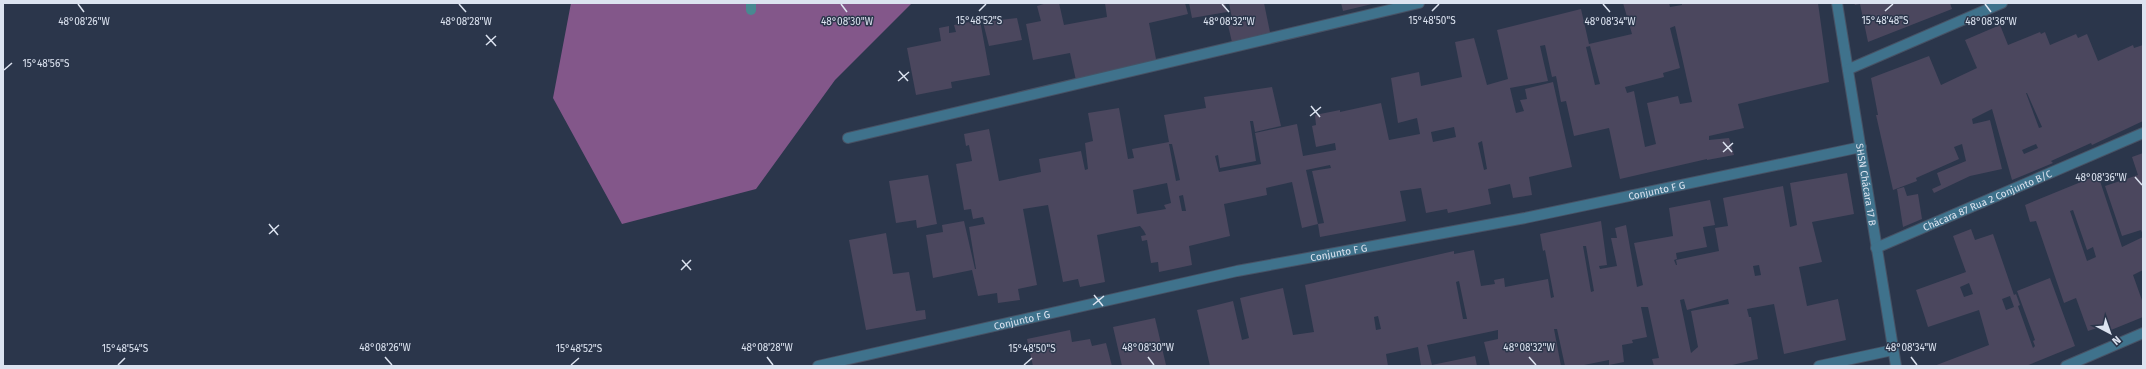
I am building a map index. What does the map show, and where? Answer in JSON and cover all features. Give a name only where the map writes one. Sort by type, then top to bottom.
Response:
[{"type":"street","points":[[848,138],[1419,3]]},
{"type":"street","name":"SHSN Chácara 17 B","points":[[1837,3],[1849,69],[1876,248],[1896,366]]},
{"type":"street","points":[[1849,69],[2002,3]]},
{"type":"street","name":"Chácara 87 Rua 2 Conjunto B/C","points":[[1876,248],[2143,134]]},
{"type":"street","name":"Conjunto F G","points":[[818,366],[1237,271],[1525,218],[1861,148]]},
{"type":"street","points":[[2066,366],[2143,333]]},
{"type":"street","points":[[1819,366],[1894,350]]},
{"type":"shaded area","points":[[571,3],[912,3],[835,80],[756,189],[622,224],[553,98]]},
{"type":"building","points":[[1047,3],[1059,3],[1064,25],[1107,17],[1105,3],[1185,3],[1188,14],[1149,23],[1157,64],[1139,70],[1138,64],[1125,67],[1126,72],[1077,85],[1070,53],[1033,60],[1026,24],[1041,21],[1037,6]]},
{"type":"building","points":[[1189,3],[1225,3],[1227,12],[1192,18]]},
{"type":"building","points":[[1229,3],[1264,3],[1272,42],[1234,51],[1228,25],[1233,24]]},
{"type":"building","points":[[1341,3],[1372,3],[1372,4],[1343,11]]},
{"type":"building","points":[[1623,3],[1669,3],[1670,7],[1682,5],[1682,3],[1818,3],[1829,82],[1738,104],[1744,128],[1709,136],[1709,140],[1729,138],[1734,155],[1707,159],[1620,179],[1609,128],[1574,136],[1566,101],[1561,102],[1556,76],[1552,77],[1545,45],[1540,46],[1548,81],[1510,88],[1516,113],[1524,111],[1520,100],[1527,99],[1525,89],[1553,82],[1572,167],[1529,177],[1532,195],[1513,198],[1510,184],[1488,189],[1491,204],[1448,213],[1447,209],[1426,213],[1421,188],[1400,191],[1406,221],[1320,237],[1318,224],[1302,228],[1292,182],[1266,188],[1267,195],[1224,204],[1230,236],[1189,246],[1192,265],[1159,272],[1158,262],[1151,263],[1147,240],[1142,241],[1141,236],[1146,235],[1140,226],[1097,235],[1105,282],[1080,287],[1078,279],[1063,282],[1048,205],[1023,209],[1037,285],[1018,289],[1020,300],[998,303],[997,293],[978,296],[972,270],[933,278],[926,235],[943,232],[942,225],[964,221],[976,269],[969,227],[985,224],[983,217],[973,219],[971,209],[964,210],[956,164],[972,161],[969,145],[966,146],[964,134],[989,129],[999,181],[1041,172],[1039,159],[1081,151],[1085,170],[1088,169],[1085,143],[1093,141],[1088,113],[1119,108],[1128,159],[1134,158],[1132,149],[1169,142],[1164,115],[1206,108],[1204,97],[1272,87],[1281,126],[1255,132],[1253,121],[1250,121],[1256,161],[1220,168],[1218,155],[1215,156],[1219,172],[1261,164],[1255,133],[1297,124],[1303,156],[1336,150],[1335,143],[1316,147],[1312,126],[1316,125],[1315,115],[1340,110],[1340,112],[1381,103],[1389,140],[1420,134],[1417,118],[1398,123],[1391,78],[1419,72],[1421,86],[1462,77],[1455,42],[1474,38],[1487,85],[1508,79],[1497,30],[1581,9],[1589,44],[1632,34]],"holes":[[[1675,26],[1692,102],[1680,104],[1678,96],[1647,103],[1656,144],[1645,147],[1634,91],[1627,93],[1625,87],[1664,77],[1663,73],[1680,68],[1670,28]],[[1590,46],[1600,84],[1595,85],[1586,47]],[[1454,127],[1456,137],[1433,142],[1431,132]],[[1482,141],[1487,169],[1484,170],[1478,143]],[[1169,144],[1172,144],[1180,180],[1176,181]],[[1330,165],[1331,168],[1312,171],[1324,223],[1318,224],[1306,170]],[[1167,183],[1171,203],[1164,205],[1166,209],[1137,214],[1133,190]],[[1183,195],[1186,211],[1182,211],[1179,196]]]},
{"type":"building","points":[[1854,3],[1950,3],[1952,9],[1868,42],[1860,4],[1855,5]]},
{"type":"building","points":[[1017,18],[1022,40],[989,46],[983,22]]},
{"type":"building","points":[[980,20],[990,75],[951,82],[952,88],[916,95],[907,48],[941,41],[939,28],[949,26],[949,33],[956,32],[954,25]]},
{"type":"building","points":[[2000,25],[2008,45],[2040,32],[2041,34],[2045,32],[2050,45],[2076,34],[2078,38],[2087,34],[2098,61],[2133,45],[2134,48],[2143,45],[2143,121],[2092,145],[2091,143],[2051,161],[2053,163],[2012,180],[1992,109],[1972,119],[1973,124],[1990,120],[2002,169],[1970,176],[1934,193],[1932,189],[1941,185],[1937,173],[1966,161],[1962,144],[1954,147],[1959,159],[1916,178],[1917,181],[1893,190],[1876,115],[1878,115],[1871,78],[1929,56],[1941,85],[1977,68],[1965,40]],"holes":[[[2027,93],[2042,127],[2039,128]],[[2036,144],[2038,148],[2024,154],[2022,150]]]},
{"type":"building","points":[[2143,153],[2143,235],[2141,230],[2122,236],[2105,186],[2138,175],[2132,157]]},
{"type":"building","points":[[1847,173],[1854,214],[1812,222],[1822,262],[1799,267],[1807,306],[1838,299],[1846,340],[1784,354],[1774,304],[1747,309],[1749,317],[1751,317],[1758,359],[1728,366],[1654,366],[1652,359],[1659,358],[1648,307],[1641,307],[1647,337],[1632,340],[1633,343],[1622,345],[1624,362],[1609,365],[1609,360],[1579,366],[1565,366],[1557,329],[1554,329],[1561,366],[1490,366],[1484,342],[1498,339],[1498,330],[1427,345],[1432,365],[1475,356],[1477,366],[1421,366],[1418,347],[1386,354],[1388,366],[1210,366],[1197,310],[1233,301],[1242,340],[1249,338],[1240,298],[1283,288],[1293,335],[1314,332],[1305,285],[1454,251],[1454,254],[1474,250],[1481,286],[1495,284],[1494,280],[1504,278],[1505,287],[1548,279],[1551,298],[1554,297],[1545,250],[1543,251],[1540,234],[1601,221],[1607,265],[1599,266],[1600,269],[1617,266],[1611,238],[1617,238],[1615,228],[1626,225],[1637,287],[1643,285],[1634,243],[1673,236],[1669,208],[1710,200],[1715,225],[1703,227],[1707,247],[1676,253],[1677,259],[1674,260],[1677,265],[1676,260],[1719,251],[1715,228],[1728,226],[1723,198],[1783,186],[1790,227],[1797,225],[1790,183]],"holes":[[[1583,246],[1586,246],[1594,291],[1591,292]],[[1759,265],[1761,275],[1755,276],[1753,266]],[[1459,281],[1467,319],[1463,319],[1456,282]],[[1684,299],[1687,310],[1728,299],[1729,304],[1691,311],[1698,347],[1691,353],[1680,300]],[[1378,316],[1381,329],[1376,330],[1374,317]]]},
{"type":"building","points":[[928,175],[937,224],[917,228],[916,220],[896,223],[889,181]]},
{"type":"building","points":[[2098,175],[2122,247],[2143,237],[2143,270],[2133,275],[2143,303],[2143,317],[2111,330],[2109,324],[2088,331],[2076,298],[2064,303],[2036,221],[2030,222],[2025,205]],"holes":[[[2073,210],[2087,250],[2093,247],[2096,257],[2087,261],[2070,211]]]},
{"type":"building","points":[[1904,187],[1907,196],[1918,194],[1922,219],[1903,227],[1897,189]]},
{"type":"building","points":[[1971,229],[1975,240],[1993,234],[2014,295],[2016,294],[2020,305],[2018,306],[2033,348],[2035,346],[2033,341],[2035,340],[2017,291],[2050,278],[2075,346],[2026,366],[1934,366],[1989,345],[1979,310],[1928,327],[1916,290],[1966,272],[1953,236]],"holes":[[[1969,283],[1973,294],[1964,297],[1960,287]],[[2010,296],[2014,307],[2006,310],[2002,299]]]},
{"type":"building","points":[[886,233],[893,274],[909,272],[916,311],[925,310],[926,319],[866,330],[849,240]]},
{"type":"building","points":[[1155,318],[1166,365],[1122,366],[1113,327]]},
{"type":"building","points":[[1070,330],[1072,342],[1090,339],[1092,346],[1106,343],[1112,366],[1033,366],[1027,339]]},
{"type":"waterway","points":[[751,3],[751,10]]}]
